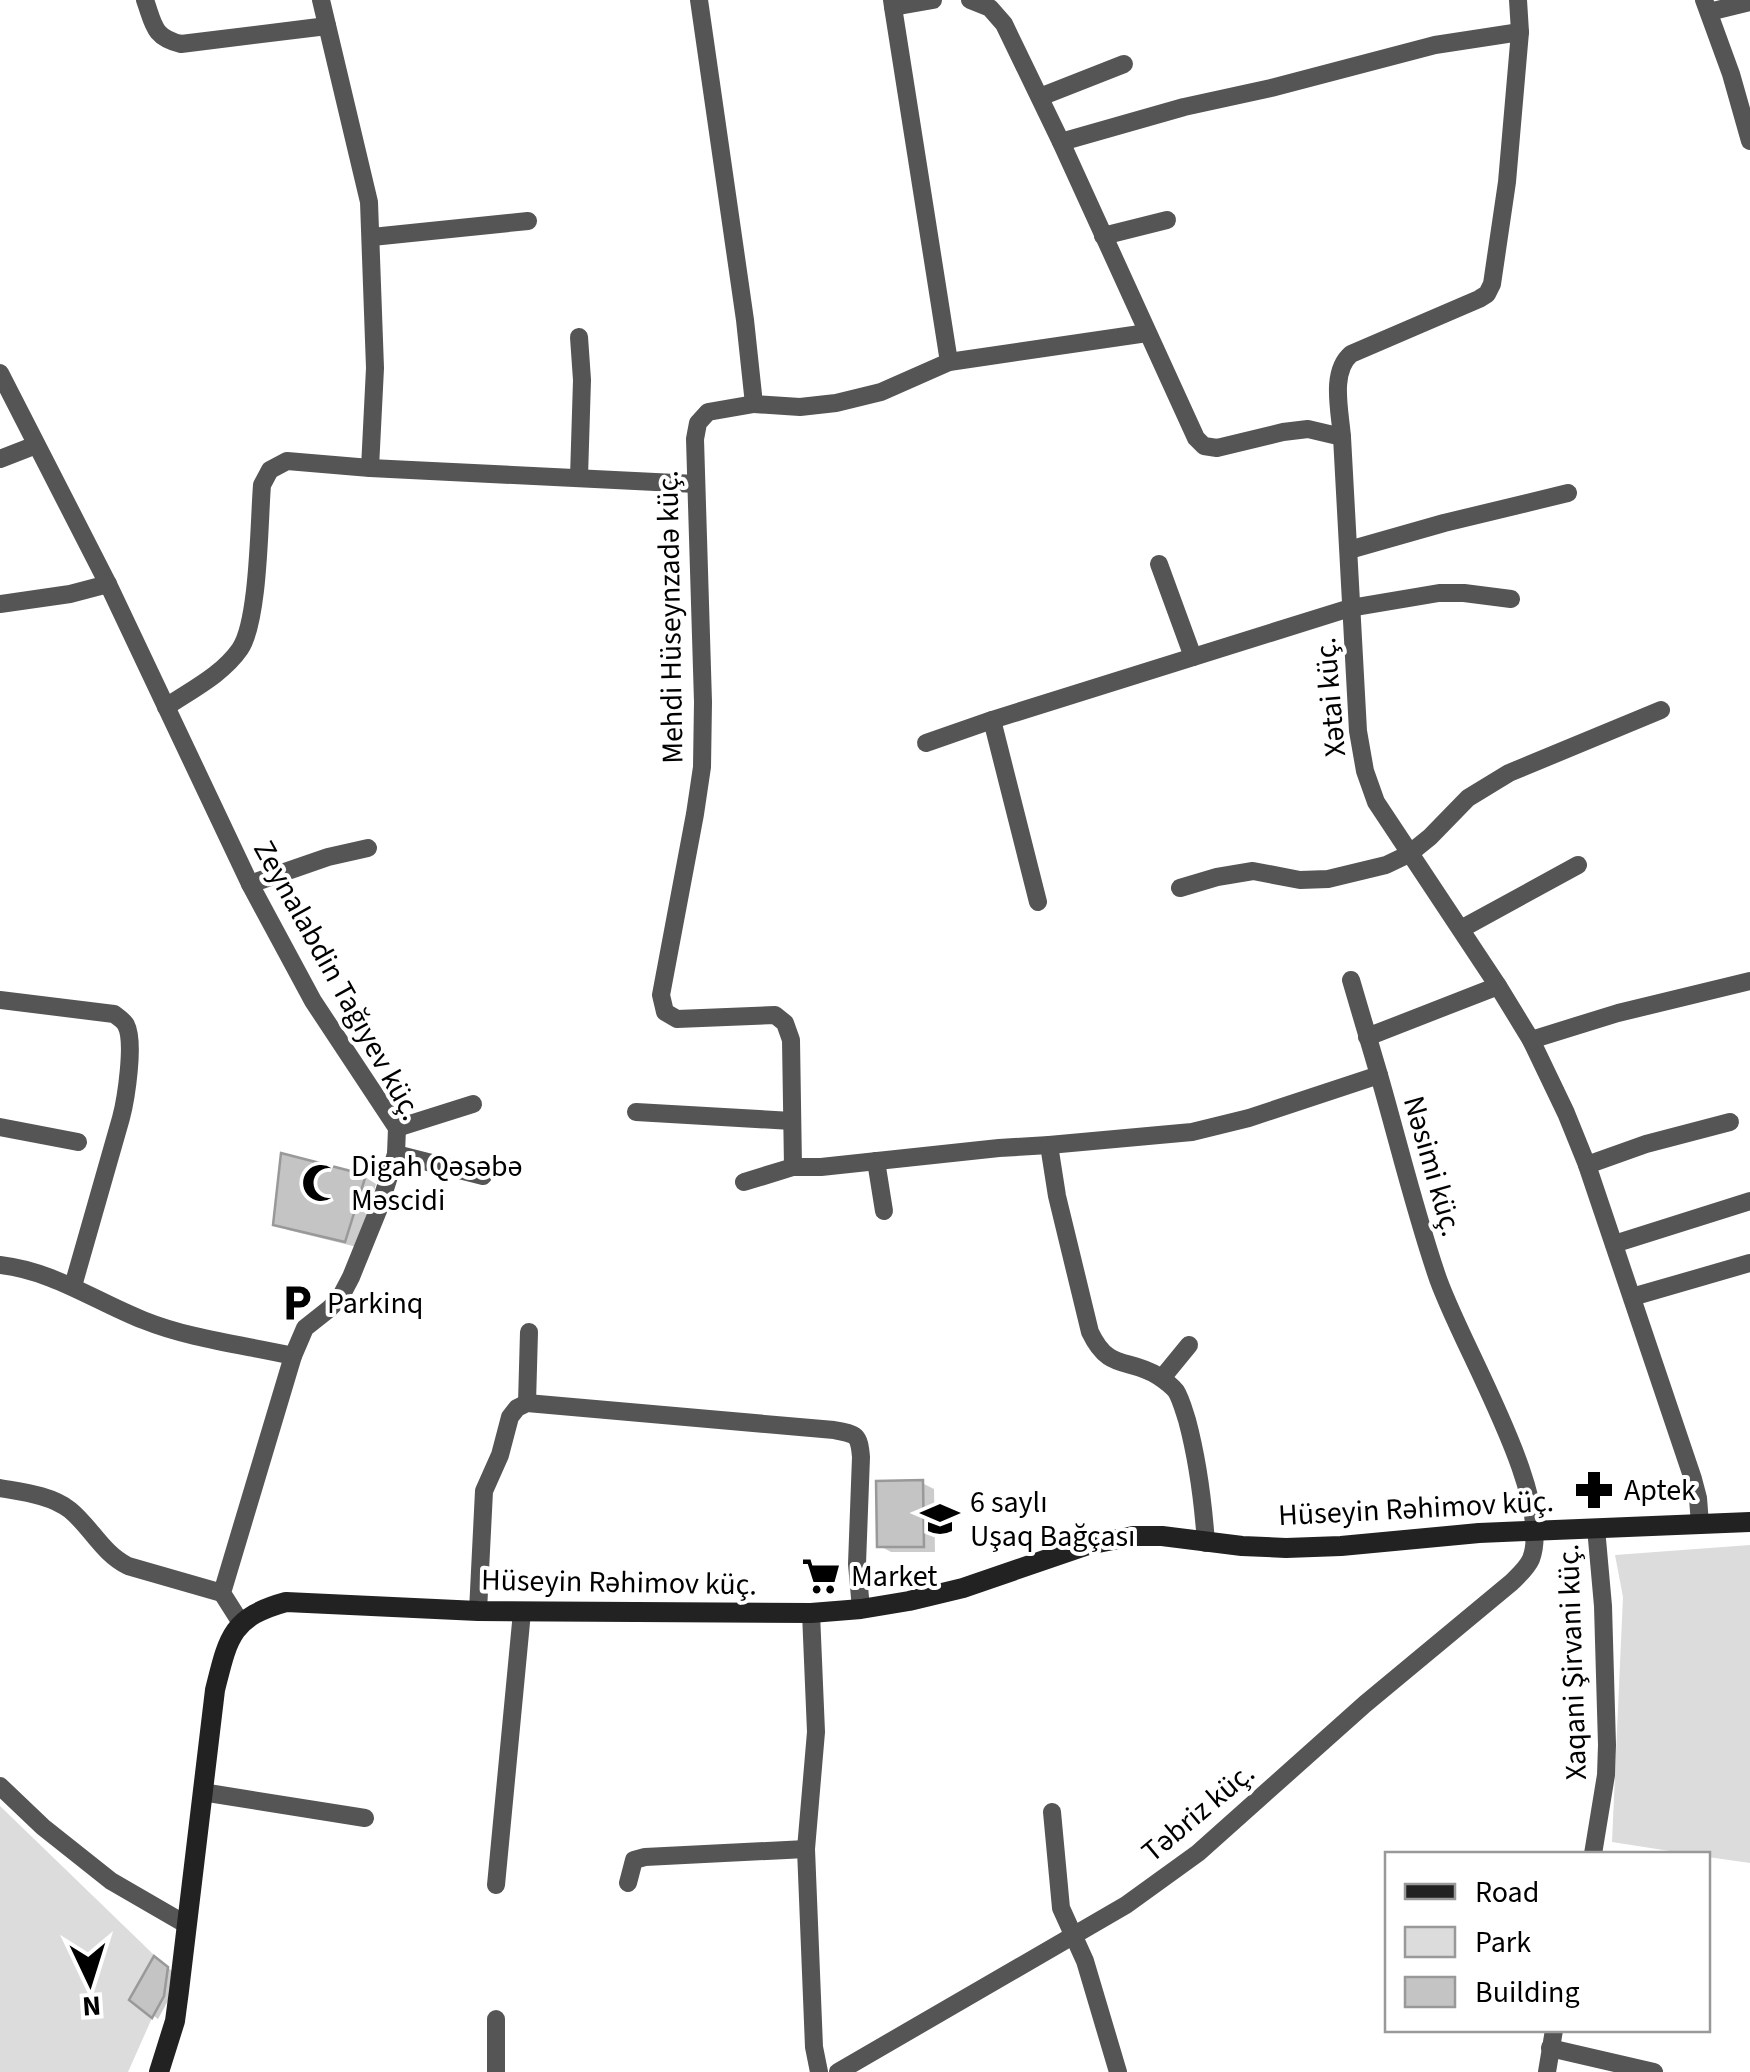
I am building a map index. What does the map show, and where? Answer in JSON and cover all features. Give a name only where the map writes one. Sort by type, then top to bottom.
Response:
[{"type":"main road","name":"Hüseyin Rəhimov küç.","points":[[242,1623],[260,1610],[286,1602],[478,1611],[811,1614],[909,1601],[963,1588],[1107,1540],[1162,1536],[1271,1548],[1322,1547],[1534,1530],[1750,1522]]},
{"type":"main road","points":[[159,2072],[175,2021],[215,1690],[224,1657],[242,1623]]},
{"type":"street","points":[[146,0],[157,33],[181,44],[327,26]]},
{"type":"street","points":[[321,0],[369,202],[375,368],[370,468]]},
{"type":"street","points":[[699,0],[754,404],[800,407],[860,399],[950,362],[1147,333]]},
{"type":"street","points":[[932,0],[893,4],[950,362]]},
{"type":"street","points":[[970,0],[990,8],[1004,24],[1196,438],[1204,446],[1217,448],[1283,432],[1308,430],[1342,437]]},
{"type":"street","points":[[1061,142],[1435,45],[1520,32],[1518,0]]},
{"type":"street","points":[[1750,2],[1706,6],[1750,141]]},
{"type":"street","name":"Xətai küç.","points":[[1520,32],[1508,182],[1492,284],[1487,294],[1351,354],[1338,372],[1358,731],[1365,771],[1376,802],[1531,1040],[1587,1165],[1693,1479],[1700,1524]]},
{"type":"street","points":[[1040,97],[1124,64]]},
{"type":"street","points":[[1104,236],[1167,220]]},
{"type":"street","points":[[372,237],[528,221]]},
{"type":"street","points":[[579,337],[580,477]]},
{"type":"street","name":"Zeynalabdin Tağıyev küç.","points":[[0,372],[108,584],[250,884],[313,1001],[397,1128],[396,1154],[351,1278],[330,1310],[305,1328],[293,1356],[222,1593]]},
{"type":"street","name":"Mehdi Hüseynzadə küç.","points":[[754,404],[708,412],[698,423],[695,439],[702,767],[660,995],[665,1012],[677,1019],[775,1015],[786,1024],[790,1040],[793,1168]]},
{"type":"street","points":[[0,459],[36,445]]},
{"type":"street","points":[[166,707],[221,670],[241,648],[251,624],[262,485],[270,470],[287,461],[696,484]]},
{"type":"street","points":[[1349,550],[1568,493]]},
{"type":"street","points":[[1159,564],[1193,657]]},
{"type":"street","points":[[0,604],[108,584]]},
{"type":"street","points":[[926,743],[1350,608],[1440,593],[1464,592],[1511,599]]},
{"type":"street","points":[[1180,888],[1253,871],[1300,880],[1328,880],[1386,866],[1409,854],[1468,798],[1498,779],[1661,710]]},
{"type":"street","points":[[992,720],[1038,902]]},
{"type":"street","points":[[250,884],[328,857],[368,848]]},
{"type":"street","points":[[1462,929],[1578,865]]},
{"type":"street","points":[[1351,980],[1379,1076]]},
{"type":"street","points":[[1531,1040],[1618,1013],[1750,981]]},
{"type":"street","points":[[1367,1037],[1498,986]]},
{"type":"street","points":[[0,1000],[114,1014],[126,1023],[130,1038],[122,1118],[73,1286]]},
{"type":"street","name":"Nəsimi küç.","points":[[1049,1145],[1192,1132],[1379,1076],[1436,1276],[1509,1435],[1526,1485],[1534,1530]]},
{"type":"street","points":[[397,1128],[473,1104]]},
{"type":"street","points":[[636,1112],[792,1121]]},
{"type":"street","points":[[1587,1165],[1646,1144],[1730,1122]]},
{"type":"street","points":[[0,1127],[78,1142]]},
{"type":"street","points":[[744,1182],[793,1168],[1049,1145],[1057,1196],[1090,1332],[1099,1350],[1109,1358],[1148,1371],[1176,1391],[1196,1452],[1206,1543]]},
{"type":"street","points":[[396,1154],[483,1176]]},
{"type":"street","points":[[876,1161],[884,1211]]},
{"type":"street","points":[[1614,1244],[1750,1201]]},
{"type":"street","points":[[1632,1297],[1750,1263]]},
{"type":"street","points":[[0,1264],[73,1286],[166,1329],[293,1356]]},
{"type":"street","points":[[527,1403],[529,1332]]},
{"type":"street","points":[[1162,1378],[1188,1345]]},
{"type":"street","points":[[478,1611],[484,1491],[500,1455],[510,1416],[527,1403],[853,1434],[860,1441],[861,1457],[857,1564],[861,1609]]},
{"type":"street","points":[[0,1488],[54,1501],[70,1510],[116,1560],[128,1566],[222,1593],[242,1623]]},
{"type":"street","name":"Xaqani Şirvani küç.","points":[[1593,1852],[1607,1745],[1604,1620],[1596,1528]]},
{"type":"street","name":"Təbriz küç.","points":[[838,2072],[1075,1936],[1198,1854],[1365,1704],[1512,1582],[1532,1557],[1534,1530]]},
{"type":"street","points":[[496,1885],[522,1612]]},
{"type":"street","points":[[811,1614],[816,1732],[806,1849],[814,2047],[820,2072]]},
{"type":"street","points":[[0,1786],[111,1882],[187,1926]]},
{"type":"street","points":[[202,1792],[365,1818]]},
{"type":"street","points":[[1052,1812],[1062,1908],[1100,2007],[1118,2072]]},
{"type":"street","points":[[628,1883],[634,1860],[645,1857],[806,1849]]},
{"type":"street","points":[[496,2019],[496,2072]]},
{"type":"street","points":[[1547,2072],[1552,2039],[1654,2072]]},
{"type":"green space","points":[[1750,1545],[1750,1863],[1710,1857],[1710,1852],[1676,1852],[1612,1842],[1623,1597],[1615,1555]]},
{"type":"green space","points":[[0,1806],[154,1955],[130,2000],[152,2018],[128,2072],[0,2072]]},
{"type":"building","points":[[281,1153],[366,1175],[345,1242],[273,1225]]},
{"type":"building","points":[[923,1480],[924,1547],[877,1547],[876,1481]]},
{"type":"building","points":[[154,1956],[168,1967],[164,1996],[152,2018],[129,2000]]},
{"type":"place","name":"Digah Qəsəbə Məscidi","points":[[321,1183]]},
{"type":"place","name":"Parkinq","points":[[297,1303]]},
{"type":"place","name":"Aptek","points":[[1594,1490]]},
{"type":"place","name":"6 saylı Uşaq Bağçası","points":[[940,1519]]},
{"type":"place","name":"Market","points":[[821,1576]]}]
